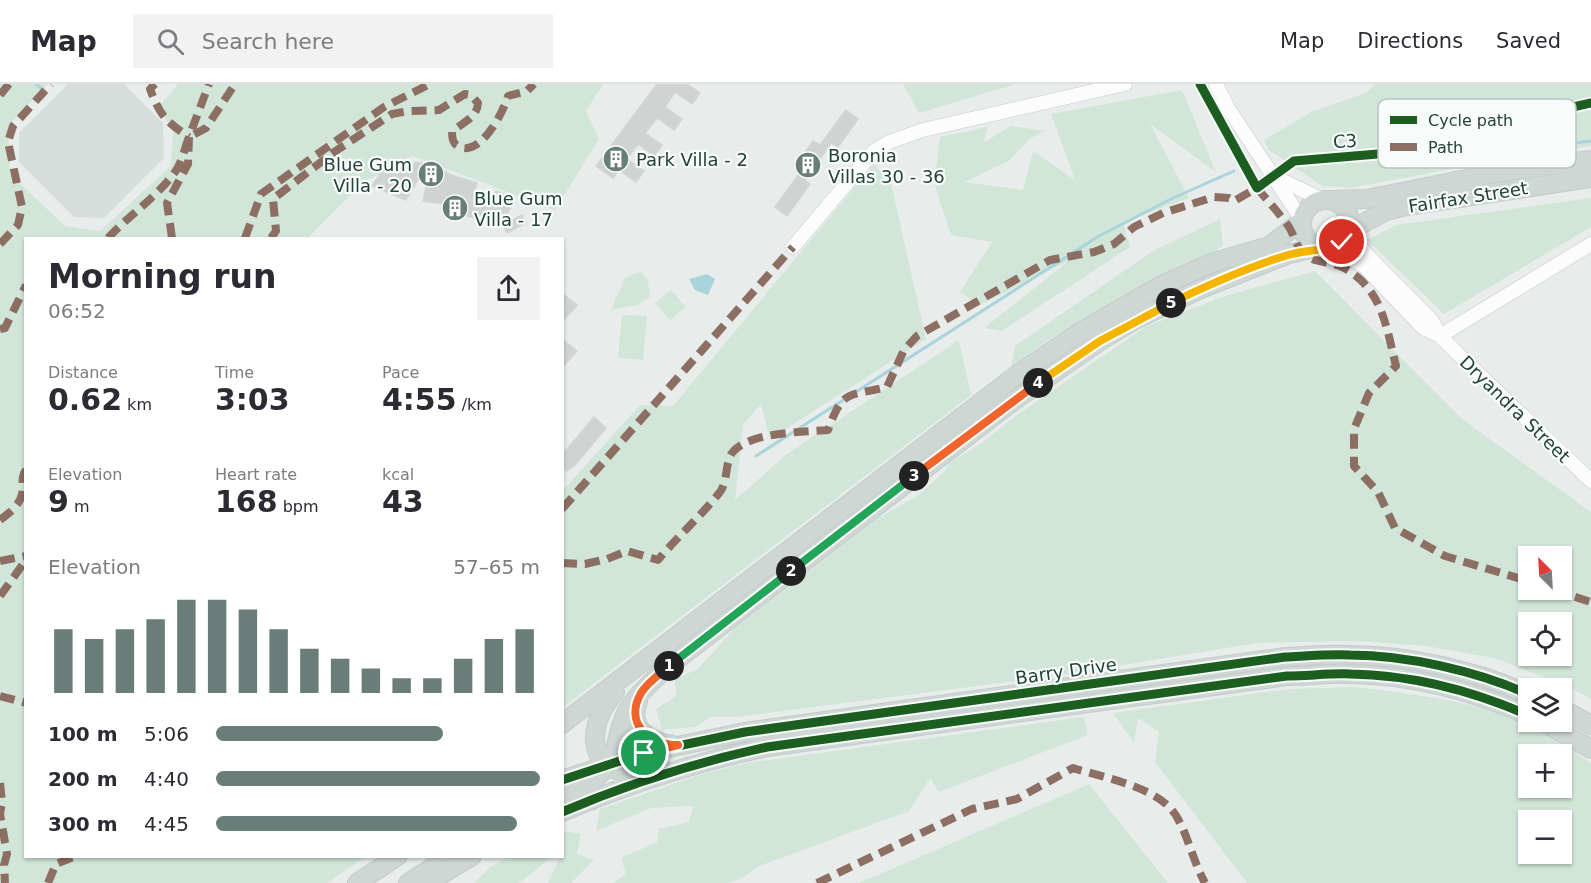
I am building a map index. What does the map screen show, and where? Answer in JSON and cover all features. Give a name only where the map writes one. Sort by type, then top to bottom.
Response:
[{"type":"main road","name":"Fairfax Street","points":[[1576,162],[1591,160]]},
{"type":"main road","name":"Fairfax Street","points":[[1328,200],[1367,199],[1531,168]]},
{"type":"main road","name":"Fairfax Street","points":[[1349,232],[1386,211],[1406,206],[1591,178]]},
{"type":"main road","points":[[564,722],[1018,374],[1077,334],[1140,297],[1193,270],[1269,246],[1302,221],[1308,208],[1315,202],[1328,200],[1347,212],[1350,218],[1349,232],[1342,242],[1325,248],[1289,254],[1201,289],[1137,319],[1100,341],[1008,405],[682,656],[642,692],[623,719],[614,754],[607,765],[588,783],[564,796]]},
{"type":"main road","points":[[1302,221],[1304,234],[1313,244],[1325,248]]},
{"type":"main road","name":"Barry Drive","points":[[564,779],[678,745],[819,721],[1285,657],[1351,654],[1423,663],[1498,681],[1518,690]]},
{"type":"main road","points":[[643,662],[613,694],[597,718],[594,735],[595,746],[600,758],[620,773],[632,774],[704,762]]},
{"type":"main road","name":"Barry Drive","points":[[564,811],[633,785],[704,762],[790,743],[1287,676],[1352,674],[1416,680],[1490,698],[1518,711]]},
{"type":"main road","points":[[642,692],[635,713],[640,730],[658,741],[678,745]]},
{"type":"main road","points":[[1572,715],[1591,725]]},
{"type":"main road","points":[[1561,732],[1591,749]]},
{"type":"main road","points":[[356,883],[384,858]]},
{"type":"main road","points":[[356,883],[395,858]]},
{"type":"main road","points":[[408,883],[447,858]]},
{"type":"main road","points":[[428,883],[469,858]]},
{"type":"street","points":[[793,247],[874,152],[889,142],[923,130],[1125,84]]},
{"type":"street","points":[[1216,84],[1228,108],[1302,221]]},
{"type":"street","points":[[1275,177],[1328,200]]},
{"type":"street","name":"Dryandra Street","points":[[1349,232],[1367,255],[1432,321],[1440,336],[1591,481]]},
{"type":"street","name":"Dryandra Street","points":[[1325,248],[1364,266],[1423,328],[1440,336]]},
{"type":"street","points":[[1440,336],[1588,251]]},
{"type":"shaded area","points":[[68,84],[124,84],[163,123],[164,158],[104,218],[74,217],[19,162],[19,133]]},
{"type":"green space","points":[[0,84],[48,84],[8,126],[10,174],[65,226],[100,231],[171,166],[173,130],[158,108],[178,84],[603,84],[586,111],[599,139],[555,210],[413,156],[362,183],[309,237],[24,237],[24,858],[364,858],[327,883],[0,883]]},
{"type":"green space","points":[[903,84],[1016,84],[919,113]]},
{"type":"green space","points":[[1375,84],[1591,84],[1591,146],[1576,148],[1576,99],[1378,99],[1378,168],[1457,168],[1350,188],[1322,186],[1269,150],[1264,140],[1311,112],[1366,93]]},
{"type":"green space","points":[[1182,90],[1216,172],[1150,124],[1189,198],[1123,222],[1130,247],[1002,331],[984,328],[1070,260],[980,305],[960,292],[992,242],[951,235],[934,183],[940,137],[988,127],[983,143],[1011,126],[1045,131],[1029,139],[1009,161],[964,182],[1023,190],[1033,151],[1075,180],[1051,114]]},
{"type":"green space","points":[[874,164],[891,183],[926,339],[770,439],[761,404],[743,425],[735,500],[787,454],[959,340],[971,395],[564,706],[564,489],[640,405],[673,406]]},
{"type":"green space","points":[[1591,198],[1591,227],[1444,314],[1367,240],[1397,225]]},
{"type":"green space","points":[[1220,219],[1223,245],[1216,251],[1085,318],[1011,367],[1015,346],[1153,251]]},
{"type":"green space","points":[[640,271],[648,280],[650,297],[637,305],[611,310],[625,278]]},
{"type":"green space","points":[[1315,271],[1462,419],[1591,512],[1591,699],[1572,688],[1572,678],[1546,678],[1494,658],[1426,646],[1356,641],[1257,643],[1062,675],[736,717],[711,717],[695,727],[662,730],[656,709],[676,696],[675,679],[698,669],[734,629],[878,518],[919,495],[945,471],[949,463],[979,445],[1017,415],[1145,327],[1225,296]]},
{"type":"green space","points":[[671,290],[686,307],[670,320],[655,303]]},
{"type":"green space","points":[[622,315],[647,316],[643,360],[618,358]]},
{"type":"green space","points":[[1354,687],[1420,695],[1499,713],[1518,721],[1518,732],[1540,732],[1561,744],[1518,744],[1518,798],[1572,798],[1572,751],[1591,763],[1591,883],[1247,883],[1155,762],[1159,732],[1138,718],[1134,743],[1113,713],[1289,689]]},
{"type":"green space","points":[[1084,717],[1088,735],[939,792],[930,778],[909,811],[759,866],[741,879],[728,883],[613,883],[626,874],[621,858],[657,842],[659,829],[689,822],[693,806],[651,808],[596,831],[600,809],[699,775],[747,763]]},
{"type":"green space","points":[[1089,784],[1168,883],[859,883]]},
{"type":"green space","points":[[564,831],[581,834],[577,854],[594,860],[571,883],[548,883],[560,858],[564,858]]},
{"type":"green space","points":[[507,858],[551,858],[519,883],[474,883],[490,867]]},
{"type":"water","points":[[707,274],[715,279],[708,295],[695,290],[689,279]]},
{"type":"building","points":[[657,84],[687,84],[700,93],[692,104],[675,92],[665,107],[682,119],[674,130],[657,118],[645,133],[662,145],[654,156],[638,144],[627,159],[644,171],[636,182],[619,170],[613,178],[596,166]]},
{"type":"building","name":"Boronia Villas 30 - 36","points":[[846,110],[858,119],[838,147],[831,143],[805,181],[810,184],[787,216],[775,207],[804,167],[798,162],[813,141],[820,145]]},
{"type":"building","points":[[401,162],[414,166],[415,162],[427,164],[406,200],[372,186],[383,170],[395,174]]},
{"type":"building","points":[[431,163],[451,175],[477,183],[473,196],[492,202],[496,191],[515,198],[505,219],[490,226],[488,222],[464,215],[463,217],[443,209],[445,204],[423,201]]},
{"type":"building","points":[[522,215],[526,223],[507,233],[503,225]]},
{"type":"building","points":[[564,295],[577,305],[564,320]]},
{"type":"building","points":[[564,341],[577,351],[564,366]]},
{"type":"building","points":[[594,417],[606,428],[576,464],[567,471],[564,468],[564,453]]},
{"type":"waterway","points":[[36,84],[41,88]]},
{"type":"waterway","points":[[1576,143],[1591,141]]},
{"type":"waterway","points":[[756,456],[1099,236],[1173,198],[1234,171]]},
{"type":"marked path","points":[[0,95],[9,84]]},
{"type":"marked path","points":[[0,244],[18,225],[22,207],[8,142],[13,126],[51,84]]},
{"type":"marked path","points":[[155,84],[150,89],[160,111],[169,122],[189,137]]},
{"type":"marked path","points":[[172,237],[167,203],[188,164],[189,137],[209,84]]},
{"type":"marked path","points":[[109,237],[168,181],[180,164],[189,137],[206,128],[235,84]]},
{"type":"marked path","points":[[245,237],[261,194],[384,107],[430,84]]},
{"type":"marked path","points":[[272,237],[276,231],[273,199],[334,152],[392,114],[439,110],[465,94],[471,95],[478,103],[475,113],[452,132],[456,145],[468,148],[483,139],[497,121],[508,96],[527,91],[534,84]]},
{"type":"marked path","points":[[564,563],[585,564],[627,551],[658,560],[723,488],[728,462],[732,453],[739,446],[777,434],[828,430],[838,407],[848,397],[887,387],[904,350],[917,336],[1050,260],[1094,252],[1114,244],[1134,227],[1163,213],[1214,197],[1229,198],[1234,201],[1257,188],[1289,227],[1298,246],[1306,256],[1340,266],[1354,274],[1374,296],[1380,309],[1396,366],[1369,393],[1354,429],[1354,466],[1378,492],[1395,528],[1445,556],[1518,578]]},
{"type":"marked path","points":[[564,507],[793,247]]},
{"type":"marked path","points":[[0,329],[5,328],[24,289]]},
{"type":"marked path","points":[[0,520],[19,502],[24,474]]},
{"type":"marked path","points":[[0,561],[24,556]]},
{"type":"marked path","points":[[0,596],[24,563]]},
{"type":"marked path","points":[[1572,596],[1591,602]]},
{"type":"marked path","points":[[0,696],[24,702]]},
{"type":"marked path","points":[[817,883],[972,809],[1017,799],[1073,768],[1146,791],[1170,808],[1182,827],[1205,883]]},
{"type":"marked path","points":[[0,783],[2,802],[0,814],[7,854],[4,865],[5,883]]},
{"type":"marked path","points":[[48,883],[56,864],[71,858]]},
{"type":"cycle path","name":"C3","points":[[1200,84],[1257,188],[1294,161],[1378,154]]},
{"type":"cycle path","name":"C3","points":[[1576,106],[1591,103]]},
{"type":"cycle path","points":[[564,779],[644,753],[745,732],[1285,657],[1350,655],[1417,661],[1487,678],[1518,690]]},
{"type":"cycle path","points":[[564,811],[663,775],[767,747],[1287,676],[1351,674],[1397,677],[1464,692],[1518,711]]},
{"type":"place","name":"Park Villa - 2","points":[[616,159]]},
{"type":"place","name":"Boronia Villas 30 - 36","points":[[808,165]]},
{"type":"place","name":"Blue Gum Villa - 20","points":[[431,174]]},
{"type":"place","name":"Blue Gum Villa - 17","points":[[455,208]]},
{"type":"route","points":[[644,753],[678,745],[664,743],[646,736],[636,722],[635,710],[642,692],[654,680],[725,621],[1055,370],[1137,319],[1201,289],[1289,254],[1319,247],[1331,248],[1342,242]]}]
